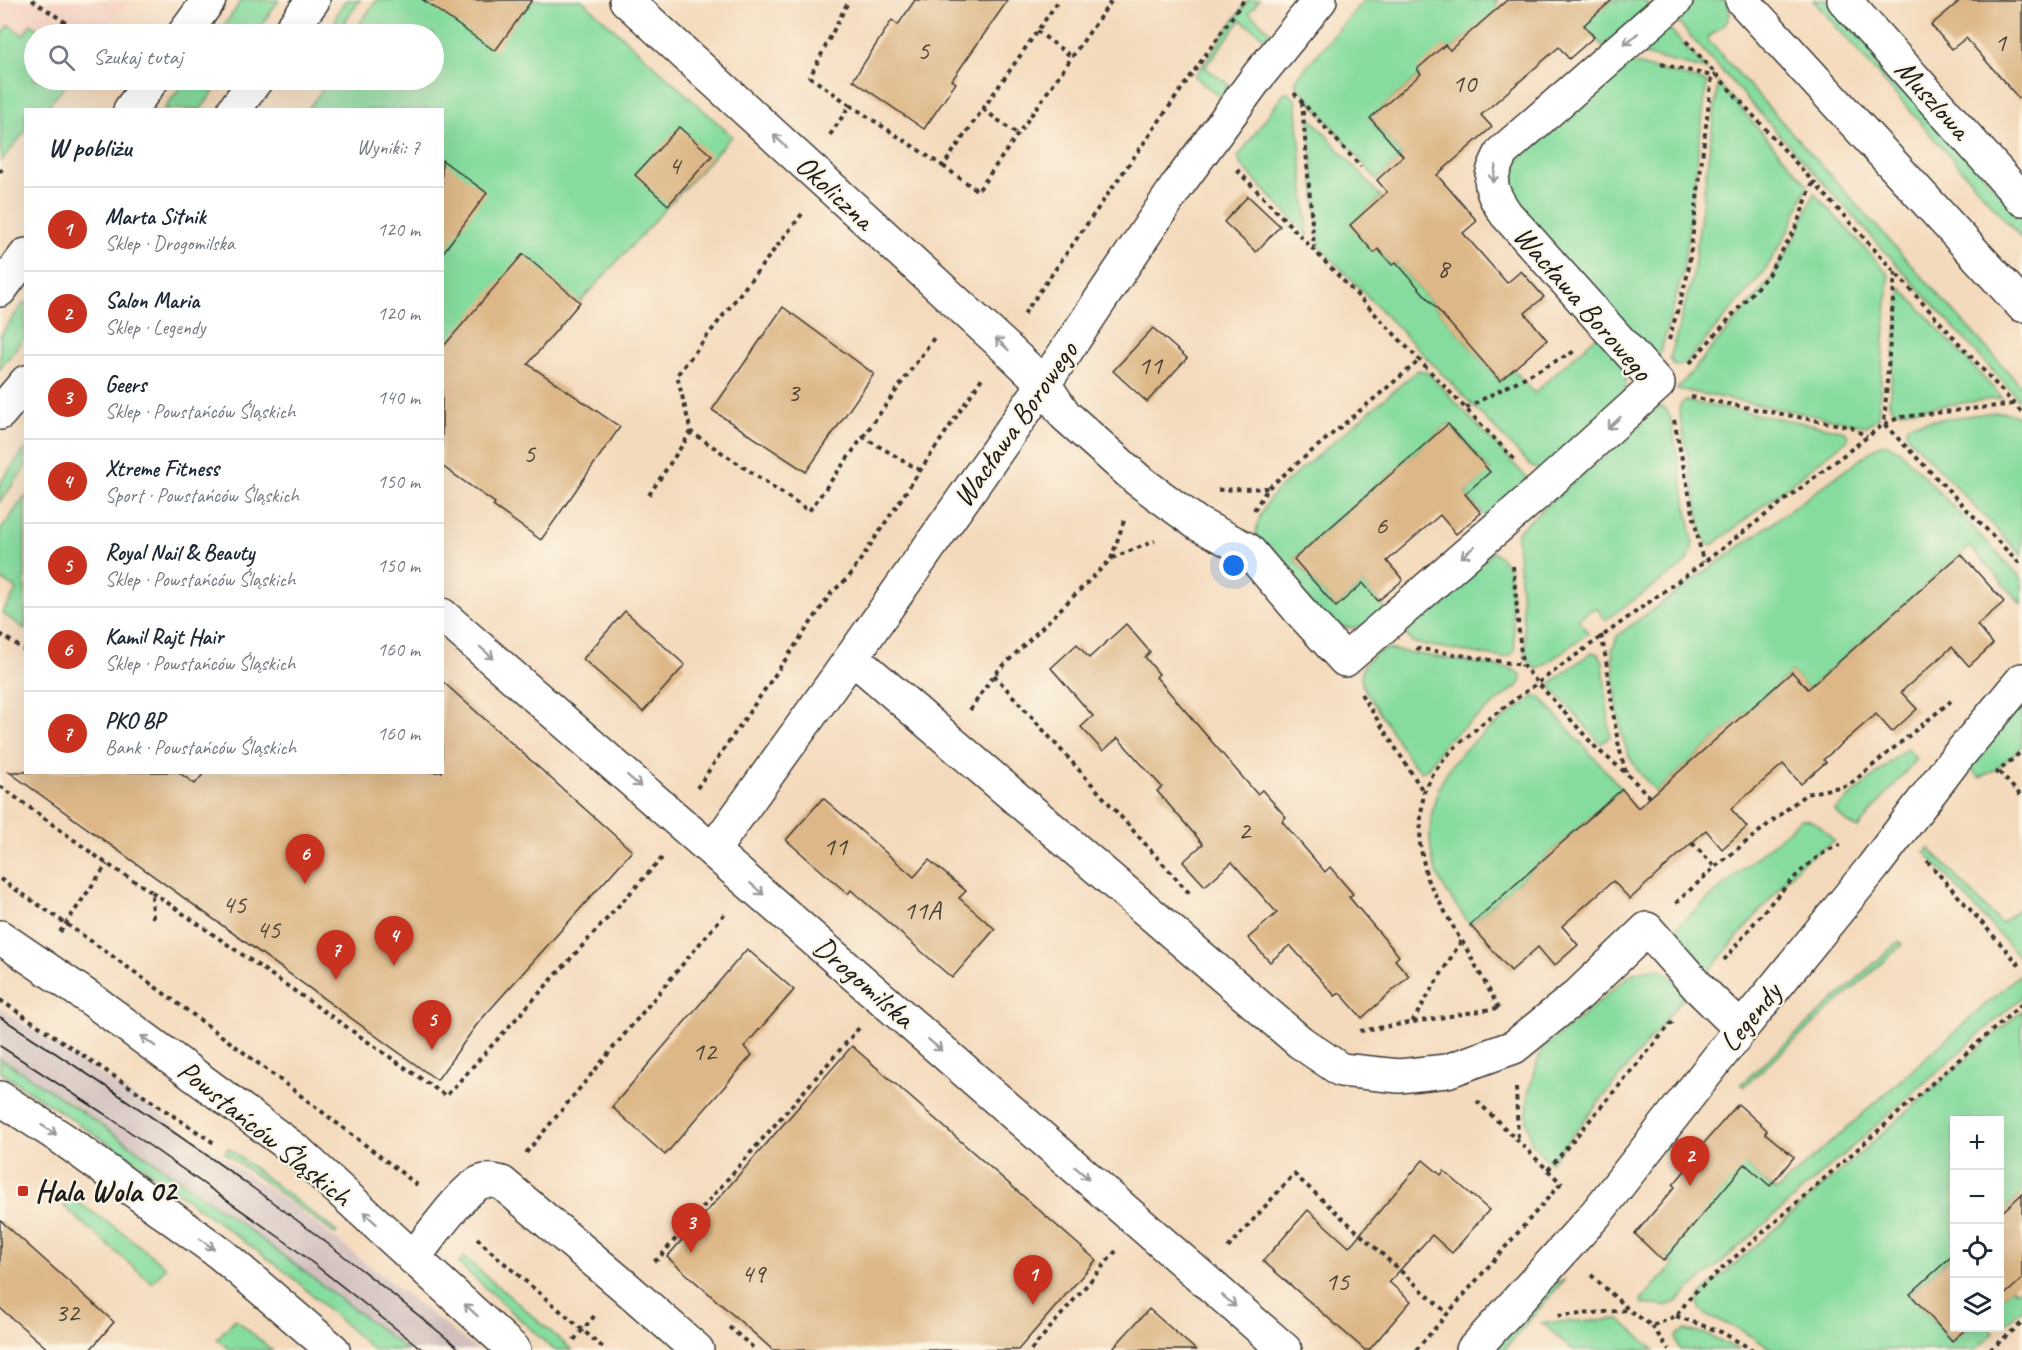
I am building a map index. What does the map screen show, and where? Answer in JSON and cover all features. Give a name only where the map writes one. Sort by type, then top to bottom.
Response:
[{"type":"street","points":[[191,24],[209,0]]},
{"type":"street","points":[[295,24],[313,0]]},
{"type":"street","name":"Okoliczna","points":[[626,0],[1003,345],[1044,384],[1065,415],[1138,480],[1198,524],[1248,550]]},
{"type":"street","name":"Wacława Borowego","points":[[713,850],[1044,384],[1177,186],[1258,76],[1320,0]]},
{"type":"street","points":[[1742,0],[2022,305]]},
{"type":"street","name":"Muszlowa","points":[[1844,0],[2022,198]]},
{"type":"street","name":"Wacława Borowego","points":[[1357,650],[1509,517],[1663,388],[1506,214],[1493,195],[1492,171],[1502,152],[1671,5]]},
{"type":"street","points":[[131,108],[145,90]]},
{"type":"street","points":[[235,108],[249,90]]},
{"type":"street","points":[[0,290],[24,258]]},
{"type":"street","points":[[0,413],[24,384]]},
{"type":"street","points":[[1248,550],[1300,610],[1357,650]]},
{"type":"street","name":"Drogomilska","points":[[444,617],[1284,1350]]},
{"type":"street","points":[[852,657],[1300,1042],[1341,1070],[1399,1076],[1447,1071],[1514,1047],[1578,995],[1647,929],[1700,989],[1741,1029]]},
{"type":"street","name":"Legendy","points":[[1473,1350],[1595,1215],[1741,1029],[1873,867],[1953,762],[2022,680]]},
{"type":"street","name":"Powstańców Śląskich","points":[[0,938],[95,1002],[297,1151],[514,1350]]},
{"type":"street","points":[[0,1098],[63,1139],[221,1254],[333,1350]]},
{"type":"street","points":[[413,1258],[468,1191],[480,1182],[491,1180],[502,1183],[697,1350]]},
{"type":"path","points":[[32,0],[68,24]]},
{"type":"path","points":[[849,0],[810,77],[978,191],[1112,0]]},
{"type":"path","points":[[943,166],[1059,0]]},
{"type":"path","points":[[675,817],[832,592],[849,577],[1003,345],[1244,0]]},
{"type":"path","points":[[1671,5],[1716,74],[2022,413]]},
{"type":"path","points":[[1037,32],[1072,57]]},
{"type":"path","points":[[1703,563],[1663,388],[1688,273],[1712,76],[1716,74]]},
{"type":"path","points":[[1291,90],[1361,167]]},
{"type":"path","points":[[1302,102],[1314,248]]},
{"type":"path","points":[[829,138],[850,105]]},
{"type":"path","points":[[982,109],[1018,135]]},
{"type":"path","points":[[1237,169],[1543,488]]},
{"type":"path","points":[[1663,388],[1678,376],[1768,275],[1795,229],[1813,182]]},
{"type":"path","points":[[807,209],[677,375],[690,432],[809,512],[940,330]]},
{"type":"path","points":[[1895,271],[1884,424],[2022,566]]},
{"type":"path","points":[[1466,408],[1611,332]]},
{"type":"path","points":[[1248,550],[1248,529],[1254,510],[1268,488],[1420,360]]},
{"type":"path","points":[[1663,388],[1851,427],[1867,437]]},
{"type":"path","points":[[1412,1022],[1461,941],[1427,879],[1420,845],[1424,792],[1434,772],[1452,750],[1484,722],[1703,563],[1884,424],[1901,417],[2014,404]]},
{"type":"path","points":[[649,495],[690,432]]},
{"type":"path","points":[[863,437],[921,471]]},
{"type":"path","points":[[948,739],[994,675],[1111,559],[1138,480]]},
{"type":"path","points":[[1509,517],[1522,665],[1597,749],[1650,797]]},
{"type":"path","points":[[0,634],[24,650]]},
{"type":"path","points":[[1601,635],[1607,661],[1616,736],[1626,773]]},
{"type":"path","points":[[1424,792],[1357,687],[1357,650],[1522,665]]},
{"type":"path","points":[[994,675],[1193,897]]},
{"type":"path","points":[[1647,929],[1715,867],[1806,794],[1849,786],[1922,727]]},
{"type":"path","points":[[1991,776],[1999,772],[2022,751]]},
{"type":"path","points":[[1999,772],[2022,797]]},
{"type":"path","points":[[0,786],[108,864],[152,892],[446,1096],[663,858]]},
{"type":"path","points":[[1692,843],[1715,867]]},
{"type":"path","points":[[1548,1170],[1803,867],[1833,847],[1842,844]]},
{"type":"path","points":[[1923,856],[2022,968]]},
{"type":"path","points":[[54,940],[108,864]]},
{"type":"path","points":[[0,879],[67,923],[157,988],[451,1211],[489,1250],[606,1350]]},
{"type":"path","points":[[523,1156],[750,883]]},
{"type":"path","points":[[152,892],[153,919]]},
{"type":"path","points":[[0,1000],[217,1145]]},
{"type":"path","points":[[1652,1326],[1676,1316],[1692,1295],[2022,1004]]},
{"type":"path","points":[[1356,1032],[1510,1006]]},
{"type":"path","points":[[574,1340],[636,1269],[658,1259],[860,1028]]},
{"type":"path","points":[[1447,1071],[1595,1215]]},
{"type":"path","points":[[1223,1254],[1294,1174],[1447,1313]]},
{"type":"path","points":[[1416,1350],[1561,1183]]},
{"type":"path","points":[[1563,1249],[1629,1310],[1652,1326],[1669,1350]]},
{"type":"path","points":[[1031,1350],[1117,1251]]},
{"type":"path","points":[[1550,1316],[1629,1310]]},
{"type":"path","points":[[1676,1316],[1721,1332],[1753,1350]]},
{"type":"path","points":[[1990,1350],[2022,1323]]},
{"type":"shaded area","points":[[0,0],[129,0],[111,24],[24,24],[24,90],[62,90],[46,108],[24,108],[24,133],[0,162]]},
{"type":"shaded area","points":[[0,1008],[132,1095],[294,1207],[477,1350],[407,1350],[195,1189],[72,1103],[0,1058]]},
{"type":"green space","points":[[242,0],[279,0],[262,24],[225,24]]},
{"type":"green space","points":[[346,0],[360,0],[343,24],[335,24],[339,11]]},
{"type":"green space","points":[[377,0],[582,0],[732,136],[580,302],[444,356],[444,108],[309,108],[322,90],[444,90],[444,24],[359,24]]},
{"type":"green space","points":[[1248,0],[1259,0],[1249,13],[1270,31],[1265,38],[1241,20],[1205,67],[1229,85],[1221,97],[1194,77]]},
{"type":"green space","points":[[1364,0],[1498,0],[1495,3],[1499,8],[1450,50],[1445,46],[1421,74],[1370,118],[1403,156],[1377,180],[1295,83]]},
{"type":"green space","points":[[1612,0],[1644,0],[1650,7],[1603,47],[1580,20],[1599,4],[1603,8]]},
{"type":"green space","points":[[1696,0],[1725,0],[1729,7],[1729,18],[1707,39],[2022,387],[2022,403],[1675,19]]},
{"type":"green space","points":[[1813,0],[1827,0],[2022,217],[2022,239]]},
{"type":"green space","points":[[9,25],[23,35],[24,90],[62,90],[46,108],[24,108],[24,133],[1,161],[0,38]]},
{"type":"green space","points":[[1666,25],[1707,70],[1636,53]]},
{"type":"green space","points":[[1623,61],[1707,82],[1683,272],[1660,354],[1655,359],[1510,200],[1508,183],[1511,167]]},
{"type":"green space","points":[[1718,83],[1808,185],[1789,230],[1764,272],[1684,365],[1675,366],[1670,359],[1693,275]]},
{"type":"green space","points":[[178,90],[215,90],[202,108],[165,108]]},
{"type":"green space","points":[[1288,92],[1296,100],[1308,236],[1241,165],[1238,157],[1284,93]]},
{"type":"green space","points":[[1309,116],[1381,197],[1351,225],[1374,252],[1378,249],[1392,265],[1396,262],[1500,381],[1513,369],[1534,393],[1598,335],[1626,369],[1623,398],[1542,471],[1532,467],[1319,246]]},
{"type":"green space","points":[[1814,193],[1889,275],[1878,417],[1867,426],[1677,389],[1771,279],[1796,236]]},
{"type":"green space","points":[[1901,288],[2002,398],[1893,410],[1889,403]]},
{"type":"green space","points":[[24,302],[24,338],[0,369],[0,336]]},
{"type":"green space","points":[[1418,370],[1427,372],[1528,479],[1489,521],[1465,494],[1490,471],[1448,424],[1294,559],[1336,607],[1363,583],[1387,611],[1359,627],[1345,627],[1328,622],[1256,542],[1258,521],[1276,491]]},
{"type":"green space","points":[[1685,401],[1841,430],[1847,434],[1848,439],[1714,544],[1709,545],[1703,538],[1679,412],[1680,405]]},
{"type":"green space","points":[[1659,406],[1665,408],[1670,416],[1693,542],[1689,559],[1605,620],[1596,607],[1578,619],[1588,633],[1536,669],[1526,656],[1518,531]]},
{"type":"green space","points":[[1996,412],[2010,413],[2022,420],[2022,556],[1910,439],[1906,431],[1907,426],[1912,423]]},
{"type":"green space","points":[[1881,444],[1887,444],[1900,451],[2022,579],[2022,605],[1970,546],[1808,689],[1792,672],[1656,792],[1630,758],[1621,733],[1612,650],[1618,635]]},
{"type":"green space","points":[[24,450],[24,469],[0,502],[0,483]]},
{"type":"green space","points":[[24,497],[24,628],[2,613],[17,590],[0,578],[0,531]]},
{"type":"green space","points":[[1493,552],[1502,558],[1509,568],[1515,650],[1511,655],[1503,658],[1414,643],[1408,638],[1408,626]]},
{"type":"green space","points":[[1386,649],[1512,669],[1520,674],[1522,679],[1520,684],[1446,741],[1428,768],[1421,771],[1411,762],[1362,685],[1362,673],[1366,663]]},
{"type":"green space","points":[[1592,652],[1598,654],[1603,662],[1610,736],[1601,744],[1550,686],[1553,681]]},
{"type":"green space","points":[[1535,696],[1540,697],[1622,789],[1470,925],[1445,889],[1434,865],[1430,837],[1433,807],[1443,780],[1459,756],[1486,732]]},
{"type":"green space","points":[[2022,701],[2022,746],[1998,768],[1980,778],[1967,766]]},
{"type":"green space","points":[[1907,748],[1916,759],[1858,828],[1847,823],[1835,810]]},
{"type":"green space","points":[[1801,819],[1816,823],[1834,841],[1800,864],[1706,974],[1671,931]]},
{"type":"green space","points":[[1929,848],[2001,924],[2018,909],[2022,913],[2022,960],[1925,852]]},
{"type":"green space","points":[[1899,941],[1902,945],[1744,1086],[1741,1084]]},
{"type":"green space","points":[[1658,968],[1666,972],[1688,992],[1550,1163],[1531,1142],[1527,1121],[1528,1094],[1542,1048],[1635,972]]},
{"type":"green space","points":[[2020,974],[2022,976],[2022,997],[1676,1302],[1665,1306],[1643,1304],[1641,1300],[1674,1264],[1666,1257],[1740,1160],[1776,1191]]},
{"type":"green space","points":[[2022,1010],[2022,1194],[2004,1210],[2004,1116],[1950,1116],[1950,1258],[1910,1294],[1952,1341],[1962,1332],[1994,1333],[1975,1350],[1773,1350],[1741,1330],[1709,1317],[1701,1310],[1698,1303],[1701,1294]]},
{"type":"green space","points":[[0,1058],[105,1127],[207,1200],[407,1350],[373,1350],[291,1276],[135,1161],[0,1072]]},
{"type":"green space","points":[[228,1148],[337,1232],[335,1234],[225,1153]]},
{"type":"green space","points":[[71,1198],[122,1232],[166,1267],[152,1283],[64,1207]]},
{"type":"green space","points":[[464,1257],[572,1350],[554,1350],[458,1263]]},
{"type":"green space","points":[[1564,1280],[1504,1350],[1492,1350],[1553,1283]]},
{"type":"green space","points":[[2022,1287],[2022,1309],[2005,1324],[2004,1295],[2012,1288],[2015,1292]]},
{"type":"green space","points":[[235,1319],[272,1350],[230,1350],[217,1339]]},
{"type":"green space","points":[[1620,1319],[1654,1350],[1573,1350],[1542,1323]]},
{"type":"green space","points":[[1685,1330],[1706,1334],[1740,1350],[1680,1350],[1677,1335]]},
{"type":"building","points":[[423,0],[532,0],[495,51]]},
{"type":"building","points":[[915,0],[1008,0],[952,80],[956,83],[924,129],[853,80],[892,20],[898,25]]},
{"type":"building","points":[[1507,0],[1612,0],[1584,25],[1594,37],[1569,59],[1559,47],[1481,115],[1492,127],[1437,175],[1477,221],[1463,233],[1507,283],[1521,271],[1544,297],[1525,313],[1547,340],[1500,381],[1396,262],[1392,265],[1378,249],[1374,253],[1350,225],[1387,192],[1377,180],[1403,156],[1370,118],[1421,74],[1417,69],[1445,45],[1450,50]]},
{"type":"building","points":[[1961,0],[2022,0],[2022,102],[1966,38],[1952,49],[1931,25]]},
{"type":"building","points":[[679,127],[712,156],[668,205],[635,175]]},
{"type":"building","points":[[444,161],[487,193],[444,251]]},
{"type":"building","points":[[1248,196],[1280,226],[1256,252],[1224,222]]},
{"type":"building","points":[[523,254],[580,302],[528,364],[620,427],[541,540],[493,506],[495,503],[444,467],[444,346]]},
{"type":"building","points":[[783,307],[874,374],[806,472],[712,410]]},
{"type":"building","points":[[1153,328],[1187,358],[1147,402],[1113,371]]},
{"type":"building","points":[[1448,424],[1490,472],[1465,494],[1481,513],[1456,534],[1440,515],[1387,561],[1403,580],[1378,601],[1363,583],[1336,607],[1294,559]]},
{"type":"building","points":[[1961,554],[2004,602],[1977,625],[1993,644],[1969,666],[1952,647],[1901,692],[1917,709],[1892,732],[1876,714],[1823,760],[1826,762],[1801,784],[1783,764],[1731,809],[1747,827],[1722,849],[1706,830],[1630,899],[1613,881],[1562,926],[1578,945],[1554,966],[1538,947],[1511,971],[1470,925],[1622,789],[1638,808],[1792,672],[1808,689]]},
{"type":"building","points":[[625,611],[685,665],[643,712],[583,659]]},
{"type":"building","points":[[1126,624],[1150,652],[1145,657],[1159,674],[1156,677],[1257,794],[1262,790],[1286,817],[1282,821],[1325,872],[1330,867],[1353,894],[1349,897],[1399,956],[1395,960],[1409,976],[1362,1018],[1340,993],[1335,996],[1290,945],[1270,962],[1248,938],[1277,913],[1232,862],[1205,886],[1183,862],[1203,844],[1157,791],[1162,787],[1118,738],[1103,751],[1081,727],[1093,716],[1051,668],[1077,644],[1089,658]]},
{"type":"building","points":[[444,683],[632,851],[478,1023],[437,1080],[9,772],[24,772],[24,774],[181,774],[195,784],[203,774],[444,774]]},
{"type":"building","points":[[823,798],[914,877],[929,860],[966,891],[959,898],[995,929],[952,978],[851,890],[848,894],[786,840]]},
{"type":"building","points":[[747,949],[794,990],[744,1047],[752,1055],[665,1155],[612,1107]]},
{"type":"building","points":[[852,1046],[1096,1260],[1018,1350],[773,1350],[667,1257]]},
{"type":"building","points":[[1738,1104],[1767,1130],[1765,1133],[1794,1157],[1770,1186],[1745,1164],[1663,1261],[1635,1234],[1675,1187],[1673,1185],[1693,1161],[1690,1159]]},
{"type":"building","points":[[1423,1160],[1441,1175],[1444,1171],[1489,1210],[1452,1253],[1432,1235],[1389,1282],[1411,1301],[1369,1350],[1365,1350],[1263,1261],[1308,1210],[1349,1247]]},
{"type":"building","points":[[2022,1194],[2022,1279],[2004,1295],[2004,1224],[2004,1210]]},
{"type":"building","points":[[0,1220],[114,1322],[90,1350],[49,1350],[0,1308]]},
{"type":"building","points":[[1950,1258],[1950,1332],[1962,1332],[1952,1341],[1910,1294]]},
{"type":"building","points":[[1149,1309],[1196,1350],[1111,1350]]},
{"type":"tram line","points":[[0,1017],[253,1188],[358,1267],[461,1350]]},
{"type":"tram line","points":[[0,1046],[106,1115],[286,1242],[423,1350]]},
{"type":"place","name":"Kamil Rajt Hair","points":[[305,884]]},
{"type":"place","name":"Xtreme Fitness","points":[[394,966]]},
{"type":"place","name":"PKO BP","points":[[336,980]]},
{"type":"place","name":"Royal Nail & Beauty","points":[[432,1050]]},
{"type":"place","name":"Salon Maria","points":[[1690,1186]]},
{"type":"place","name":"Hala Wola 02","points":[[23,1191]]},
{"type":"place","name":"Geers","points":[[691,1253]]},
{"type":"place","name":"Marta Sitnik","points":[[1033,1305]]}]
